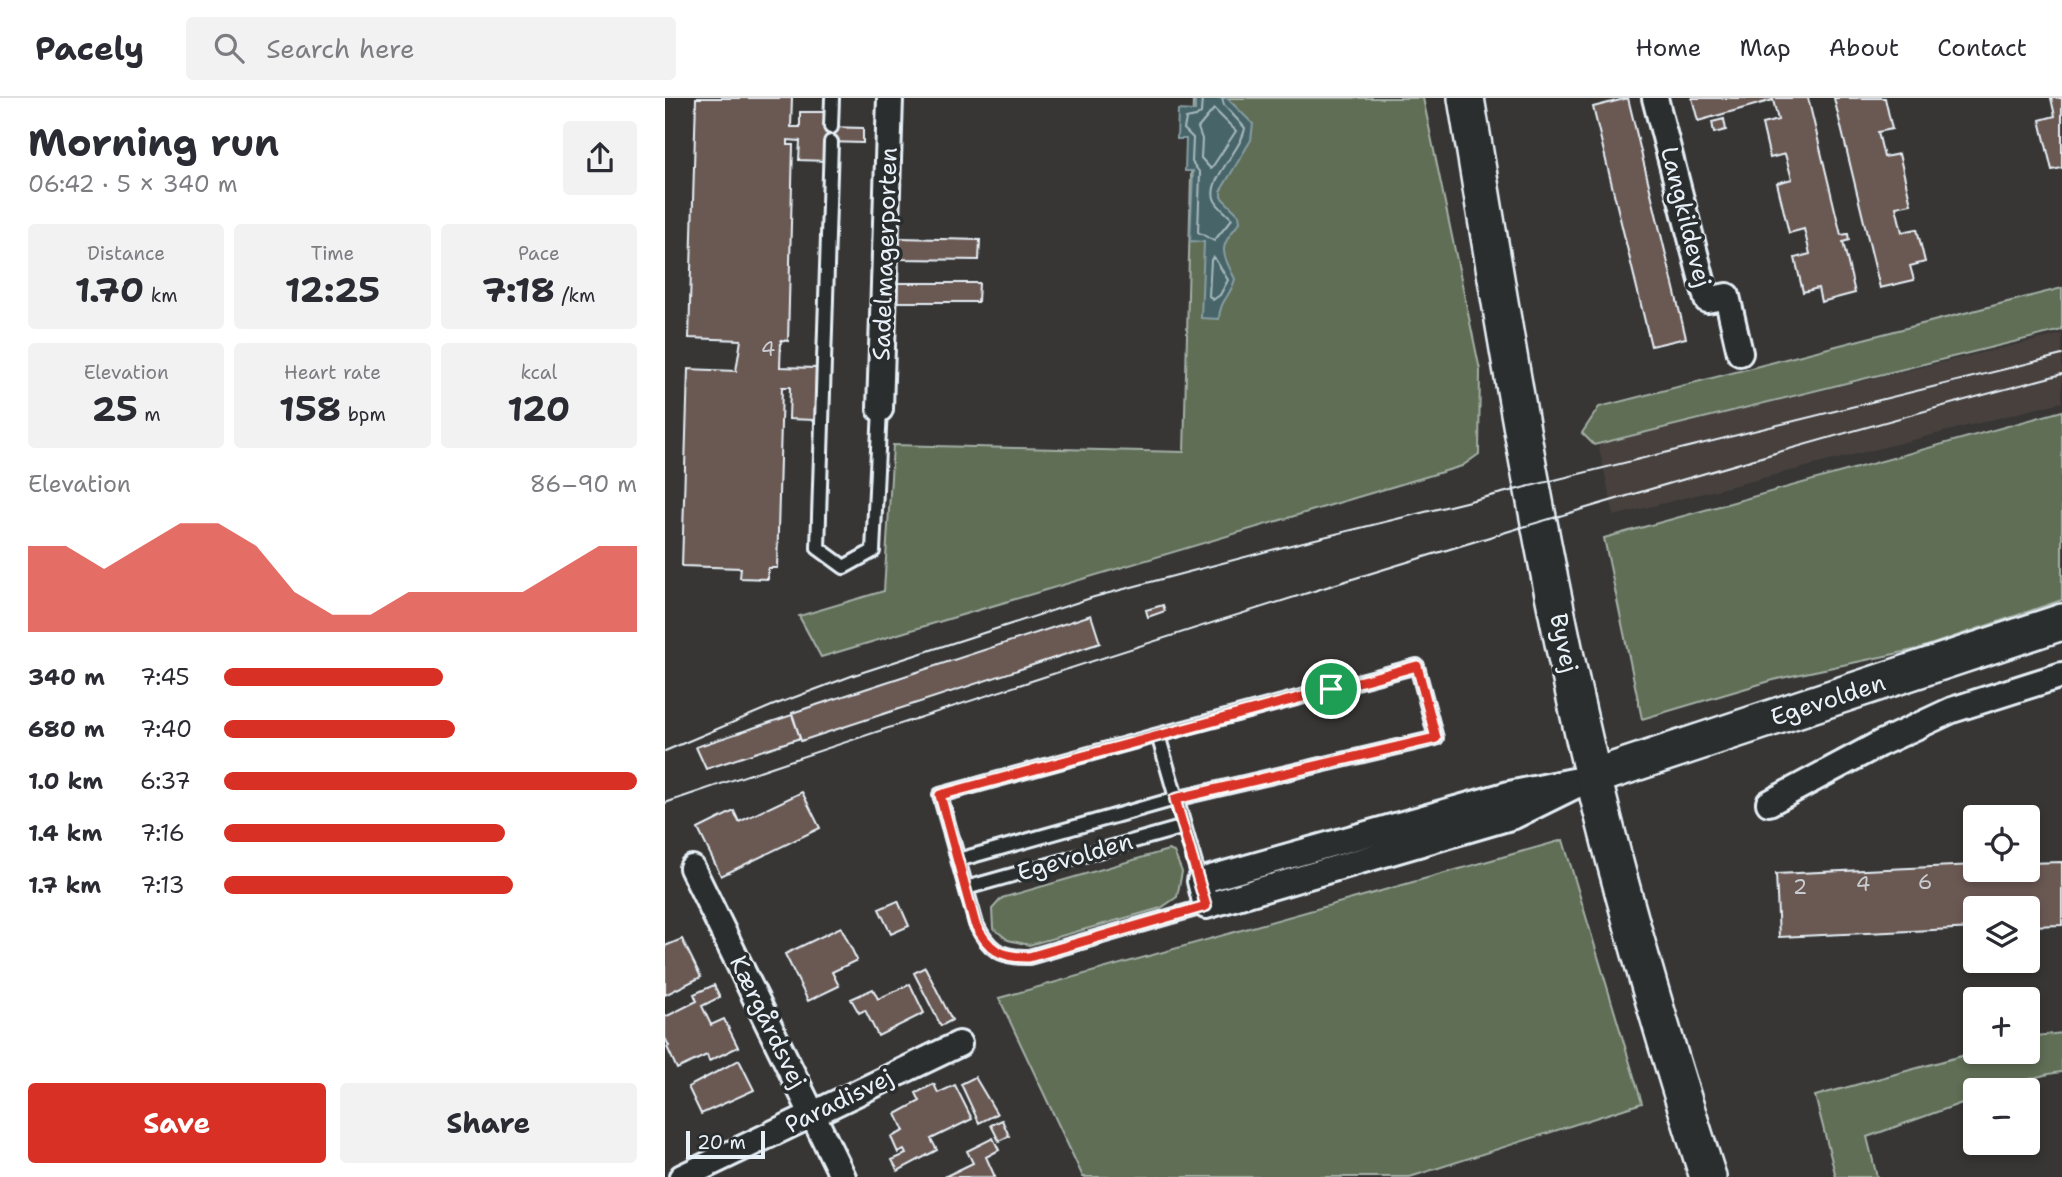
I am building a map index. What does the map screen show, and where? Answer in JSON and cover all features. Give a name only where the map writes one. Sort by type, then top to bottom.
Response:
[{"type":"street","name":"Sadelmagerporten","points":[[880,409],[890,98]]},
{"type":"street","name":"Byvej","points":[[1466,98],[1520,420],[1593,777],[1653,1004],[1708,1177]]},
{"type":"street","name":"Langkildevej","points":[[1655,98],[1707,300],[1727,296],[1740,353]]},
{"type":"street","name":"Egevolden","points":[[1200,881],[1509,794],[1593,777],[2062,622]]},
{"type":"street","points":[[1769,803],[1879,744],[1952,710],[2062,675]]},
{"type":"street","name":"Egevolden","points":[[1206,906],[1514,816],[1593,777]]},
{"type":"street","name":"Kærgårdsvej","points":[[692,868],[843,1177]]},
{"type":"street","points":[[1200,881],[1206,906]]},
{"type":"street","name":"Paradisvej","points":[[682,1177],[959,1044]]},
{"type":"lane","points":[[831,127],[832,98]]},
{"type":"lane","points":[[831,142],[818,548],[845,567],[873,551],[880,409]]},
{"type":"lane","name":"Egevolden","points":[[958,860],[1175,799],[1436,738],[1417,666],[940,795],[975,924],[984,941],[996,953],[1029,957],[1206,906]]},
{"type":"lane","points":[[1158,735],[1200,881]]},
{"type":"lane","name":"Egevolden","points":[[966,888],[1184,827]]},
{"type":"shaded area","points":[[2062,334],[2062,402],[1614,516],[1598,443]]},
{"type":"green space","points":[[1193,98],[1423,98],[1480,370],[1479,454],[1462,466],[821,657],[799,616],[884,591],[893,445],[1184,452]]},
{"type":"green space","points":[[2062,288],[2062,330],[1594,445],[1582,433],[1599,407]]},
{"type":"green space","points":[[2062,411],[2062,600],[1918,649],[1777,679],[1642,719],[1604,538]]},
{"type":"green space","points":[[1563,840],[1642,1103],[1410,1177],[1083,1177],[999,998]]},
{"type":"green space","points":[[1168,850],[1174,852],[1182,872],[1177,897],[1161,908],[1029,945],[1008,940],[993,928],[992,909],[1002,898]]},
{"type":"green space","points":[[2062,1033],[2062,1072],[2033,1078],[1963,1078],[1963,1103],[1867,1137],[1877,1177],[1836,1177],[1815,1096],[1963,1056],[1963,1064],[2040,1064],[2040,1036]]},
{"type":"water","points":[[1195,98],[1227,98],[1253,124],[1251,140],[1221,190],[1221,197],[1239,215],[1240,222],[1225,244],[1224,255],[1235,279],[1221,307],[1219,319],[1201,318],[1204,242],[1190,241],[1193,171],[1185,171],[1186,139],[1177,139],[1178,110],[1195,111]]},
{"type":"building","points":[[696,98],[792,98],[791,127],[800,127],[800,112],[827,112],[827,127],[863,128],[863,143],[827,142],[826,161],[799,160],[800,141],[788,140],[788,145],[793,145],[788,341],[781,340],[780,367],[816,368],[815,420],[789,419],[790,387],[782,387],[777,568],[768,568],[768,579],[740,578],[741,568],[682,566],[688,369],[736,371],[741,340],[689,338]]},
{"type":"building","points":[[1628,98],[1686,338],[1651,346],[1593,107]]},
{"type":"building","points":[[1692,98],[1808,98],[1841,235],[1848,234],[1849,240],[1843,242],[1855,293],[1821,302],[1818,288],[1803,292],[1795,258],[1810,254],[1804,229],[1789,233],[1777,183],[1792,179],[1785,154],[1770,158],[1762,124],[1778,120],[1773,100],[1698,121]]},
{"type":"building","points":[[1834,98],[1885,98],[1892,129],[1878,132],[1884,157],[1899,154],[1911,204],[1896,207],[1902,232],[1917,229],[1925,262],[1910,266],[1914,280],[1880,288]]},
{"type":"building","points":[[2051,98],[2062,98],[2062,168],[2052,170],[2040,120],[2055,116]]},
{"type":"building","points":[[1724,119],[1726,130],[1714,133],[1712,122]]},
{"type":"building","points":[[900,238],[980,240],[979,260],[900,259]]},
{"type":"building","points":[[898,283],[979,283],[978,302],[897,302]]},
{"type":"building","points":[[1163,605],[1165,611],[1148,617],[1146,610]]},
{"type":"building","points":[[1091,615],[1100,643],[801,741],[792,713]]},
{"type":"building","points":[[792,715],[800,738],[706,769],[696,747]]},
{"type":"building","points":[[802,792],[820,828],[721,876],[698,829],[734,811],[739,822]]},
{"type":"building","points":[[2062,862],[2062,925],[2040,926],[2040,896],[1963,896],[1963,929],[1779,937],[1776,874],[1963,866],[1963,882],[2040,882],[2040,863]]},
{"type":"building","points":[[898,901],[909,926],[891,934],[879,909]]},
{"type":"building","points":[[841,927],[857,960],[832,972],[839,986],[808,1001],[785,954]]},
{"type":"building","points":[[682,939],[701,977],[665,995],[665,946]]},
{"type":"building","points":[[925,967],[952,1020],[941,1026],[914,973]]},
{"type":"building","points":[[910,984],[924,1013],[878,1036],[865,1010],[859,1013],[851,999],[873,989],[878,999]]},
{"type":"building","points":[[714,985],[720,997],[702,1006],[711,1025],[724,1019],[738,1047],[709,1061],[707,1055],[677,1069],[667,1047],[665,1017],[697,1001],[694,994]]},
{"type":"building","points":[[739,1060],[754,1090],[701,1114],[688,1087]]},
{"type":"building","points":[[975,1077],[997,1114],[979,1123],[961,1084]]},
{"type":"building","points":[[934,1084],[938,1093],[955,1085],[972,1119],[931,1139],[937,1150],[898,1171],[892,1160],[906,1154],[904,1150],[898,1153],[891,1137],[904,1131],[896,1114],[920,1101],[916,1093]]},
{"type":"building","points":[[1002,1120],[1009,1136],[999,1141],[991,1125]]},
{"type":"building","points":[[993,1138],[999,1150],[986,1157],[995,1177],[944,1177],[973,1163],[967,1151]]},
{"type":"tram line","points":[[665,751],[854,675],[1094,597],[1283,547],[2062,355]]},
{"type":"tram line","points":[[665,803],[1012,687],[1360,576],[1710,472],[2062,374]]},
{"type":"route","points":[[1417,666],[1436,738],[1175,799],[1206,906],[1029,957],[996,953],[984,941],[975,924],[940,795],[1331,689],[1417,666]]}]
